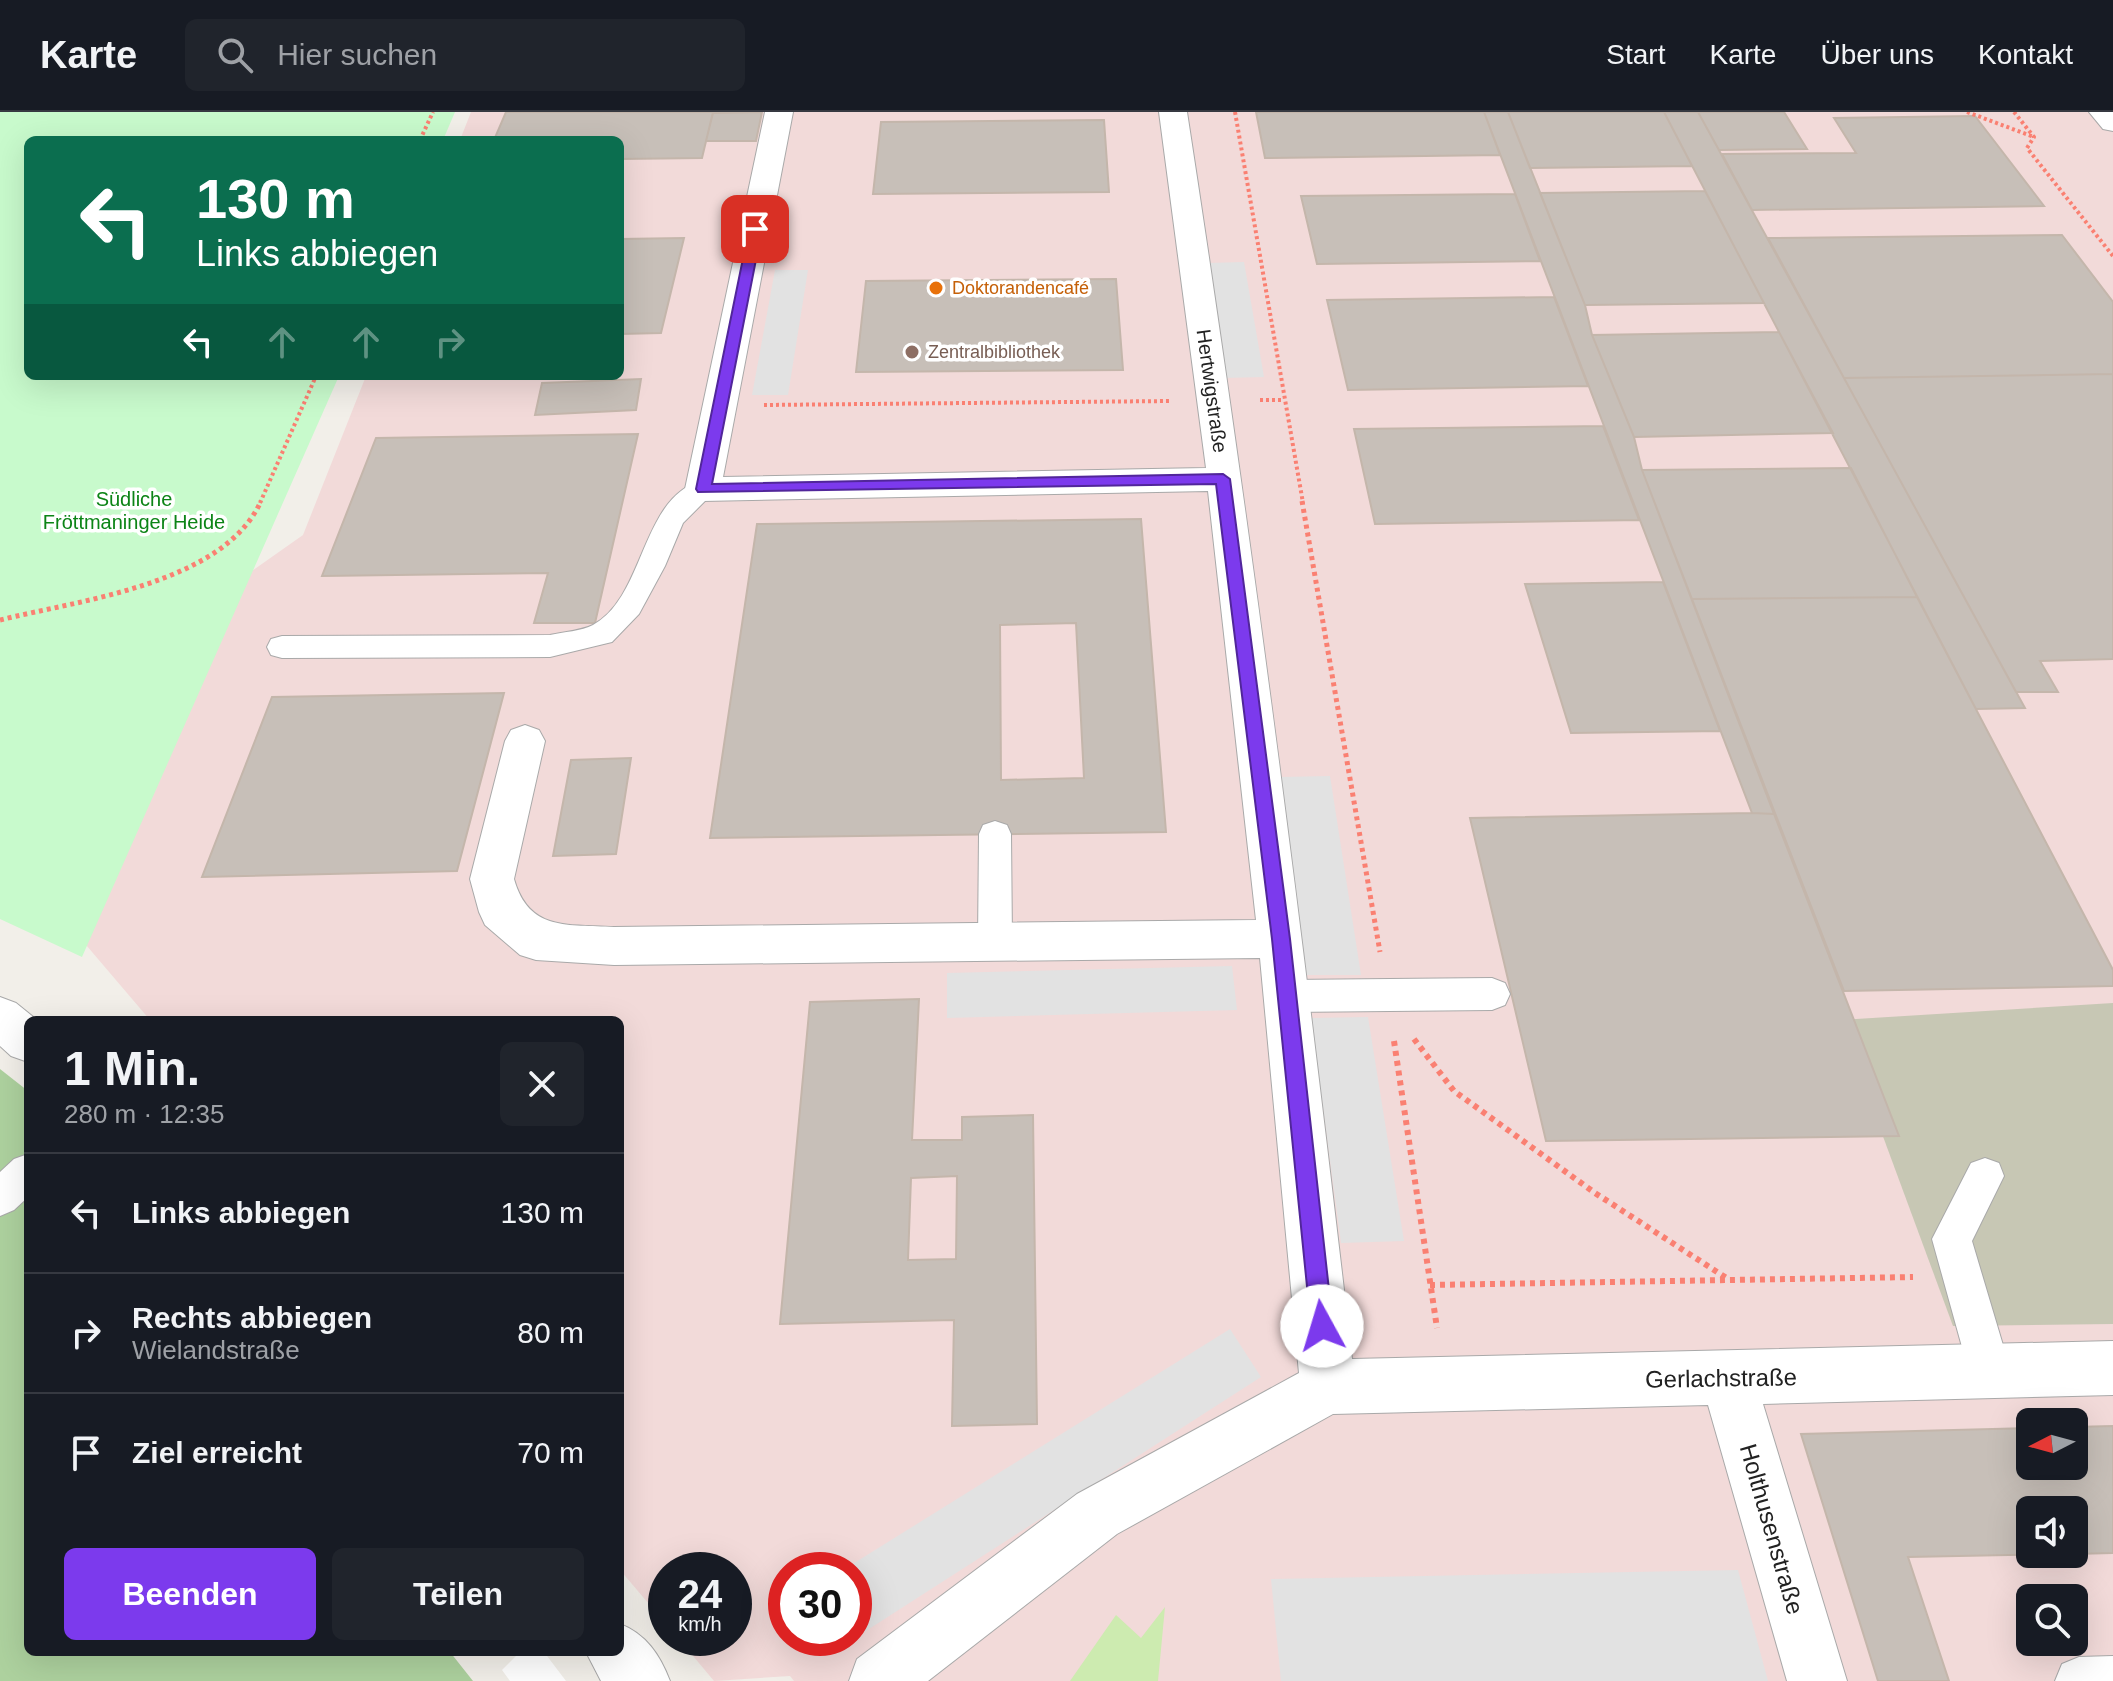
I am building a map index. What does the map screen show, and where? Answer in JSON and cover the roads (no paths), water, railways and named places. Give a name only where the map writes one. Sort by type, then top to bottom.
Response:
[{"type":"street","points":[[779,112],[703,489],[1223,479]]},
{"type":"street","name":"Hertwigstraße","points":[[1173,112],[1215,401],[1288,996],[1328,1387]]},
{"type":"street","points":[[2103,112],[2113,123]]},
{"type":"street","points":[[525,741],[492,879],[501,912],[536,941],[614,946],[1281,939]]},
{"type":"street","points":[[0,1018],[24,1038]]},
{"type":"street","name":"Gerlachstraße","points":[[1328,1387],[2113,1368]]},
{"type":"street","name":"Holthusenstraße","points":[[1728,1378],[1817,1681]]},
{"type":"street","points":[[879,1681],[1097,1514],[1328,1387]]},
{"type":"street","points":[[619,1656],[640,1681]]},
{"type":"lane","points":[[282,647],[550,646],[602,634],[629,607],[671,518],[703,489]]},
{"type":"lane","points":[[995,834],[995,941]]},
{"type":"lane","points":[[1288,996],[1389,1002],[1492,994]]},
{"type":"lane","points":[[0,1197],[24,1176]]},
{"type":"lane","points":[[1985,1176],[1952,1239],[1990,1372]]},
{"type":"lane","points":[[2079,1681],[2113,1680]]},
{"type":"place","name":"Doktorandencafé","points":[[936,288]]},
{"type":"place","name":"Zentralbibliothek","points":[[912,352]]},
{"type":"park label","name":"Südliche Fröttmaninger Heide","points":[[134,510]]}]
